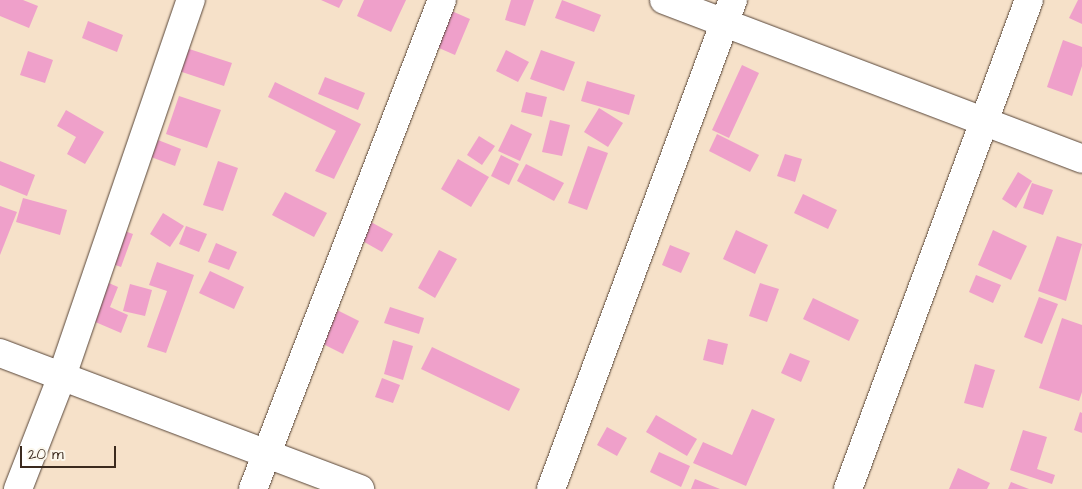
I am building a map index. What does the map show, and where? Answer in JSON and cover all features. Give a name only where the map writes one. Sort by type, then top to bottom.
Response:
[{"type":"street","points":[[18,489],[62,376],[191,0]]},
{"type":"street","points":[[253,489],[265,453],[442,0]]},
{"type":"street","points":[[664,0],[728,11],[984,122],[1082,159]]},
{"type":"street","points":[[848,489],[1029,0]]},
{"type":"street","points":[[551,489],[728,11]]},
{"type":"street","points":[[0,353],[360,489]]},
{"type":"building","points":[[0,0],[23,0],[38,6],[29,28],[0,16]]},
{"type":"building","points":[[321,0],[343,0],[339,8]]},
{"type":"building","points":[[364,0],[406,0],[391,32],[357,16]]},
{"type":"building","points":[[511,0],[534,0],[525,26],[505,20]]},
{"type":"building","points":[[562,0],[601,15],[594,32],[555,18]]},
{"type":"building","points":[[1078,0],[1082,0],[1082,24],[1069,18]]},
{"type":"building","points":[[447,9],[470,19],[455,55],[432,45]]},
{"type":"building","points":[[88,21],[123,35],[117,52],[82,38]]},
{"type":"building","points":[[1063,40],[1082,47],[1082,66],[1072,96],[1047,87]]},
{"type":"building","points":[[180,46],[232,63],[224,86],[173,69]]},
{"type":"building","points":[[506,50],[529,62],[518,82],[496,71]]},
{"type":"building","points":[[541,50],[575,62],[564,91],[530,79]]},
{"type":"building","points":[[28,51],[53,60],[45,83],[20,75]]},
{"type":"building","points":[[742,65],[759,73],[729,138],[712,130]]},
{"type":"building","points":[[325,77],[365,93],[358,110],[318,94]]},
{"type":"building","points":[[587,81],[635,95],[629,115],[581,101]]},
{"type":"building","points":[[275,82],[361,124],[334,179],[315,171],[336,131],[268,97]]},
{"type":"building","points":[[526,92],[547,97],[542,117],[521,112]]},
{"type":"building","points":[[179,96],[221,110],[207,148],[166,134]]},
{"type":"building","points":[[599,108],[623,123],[608,147],[584,132]]},
{"type":"building","points":[[66,110],[104,132],[85,164],[67,154],[76,137],[57,126]]},
{"type":"building","points":[[550,120],[570,125],[562,156],[542,152]]},
{"type":"building","points":[[511,124],[532,134],[520,161],[498,151]]},
{"type":"building","points":[[717,134],[759,155],[750,172],[709,151]]},
{"type":"building","points":[[479,136],[495,146],[482,165],[467,155]]},
{"type":"building","points":[[158,140],[181,149],[175,166],[151,157]]},
{"type":"building","points":[[588,146],[608,153],[587,210],[568,203]]},
{"type":"building","points":[[785,154],[802,159],[795,182],[777,176]]},
{"type":"building","points":[[501,155],[519,164],[509,185],[491,176]]},
{"type":"building","points":[[458,159],[489,177],[471,207],[441,189]]},
{"type":"building","points":[[0,161],[35,175],[27,196],[0,185]]},
{"type":"building","points":[[218,161],[238,168],[223,211],[203,205]]},
{"type":"building","points":[[526,164],[564,183],[554,201],[517,181]]},
{"type":"building","points":[[1018,172],[1032,181],[1016,208],[1002,199]]},
{"type":"building","points":[[1032,183],[1053,190],[1043,215],[1023,208]]},
{"type":"building","points":[[285,192],[327,213],[314,237],[272,215]]},
{"type":"building","points":[[803,194],[837,210],[828,229],[794,213]]},
{"type":"building","points":[[23,198],[67,210],[60,235],[16,222]]},
{"type":"building","points":[[0,206],[17,212],[0,255]]},
{"type":"building","points":[[163,213],[184,226],[170,247],[150,234]]},
{"type":"building","points":[[369,221],[393,234],[382,252],[359,239]]},
{"type":"building","points":[[186,226],[207,234],[199,252],[179,244]]},
{"type":"building","points":[[113,227],[133,234],[121,267],[101,260]]},
{"type":"building","points":[[736,230],[768,245],[755,274],[723,259]]},
{"type":"building","points":[[993,230],[1027,246],[1011,280],[978,265]]},
{"type":"building","points":[[1057,236],[1082,244],[1066,301],[1038,291]]},
{"type":"building","points":[[216,243],[237,252],[229,270],[208,262]]},
{"type":"building","points":[[670,245],[690,253],[681,273],[662,265]]},
{"type":"building","points":[[439,250],[457,259],[435,298],[418,288]]},
{"type":"building","points":[[157,262],[194,275],[166,353],[147,347],[167,291],[149,285]]},
{"type":"building","points":[[210,271],[244,287],[234,309],[199,293]]},
{"type":"building","points":[[976,275],[1001,285],[993,303],[969,292]]},
{"type":"building","points":[[95,277],[118,287],[110,307],[128,315],[121,333],[79,315]]},
{"type":"building","points":[[760,283],[779,289],[767,322],[749,316]]},
{"type":"building","points":[[130,284],[152,290],[145,316],[123,311]]},
{"type":"building","points":[[1039,297],[1058,304],[1042,344],[1024,337]]},
{"type":"building","points":[[813,298],[859,320],[849,341],[803,319]]},
{"type":"building","points":[[390,307],[424,318],[419,334],[384,323]]},
{"type":"building","points":[[333,308],[359,321],[343,354],[317,341]]},
{"type":"building","points":[[1062,318],[1082,325],[1082,392],[1079,401],[1039,388]]},
{"type":"building","points":[[708,339],[728,344],[723,365],[703,360]]},
{"type":"building","points":[[393,340],[413,346],[403,380],[384,374]]},
{"type":"building","points":[[432,347],[520,389],[509,411],[421,369]]},
{"type":"building","points":[[790,353],[810,361],[801,382],[781,373]]},
{"type":"building","points":[[975,364],[995,370],[983,408],[964,403]]},
{"type":"building","points":[[382,378],[400,385],[393,403],[375,397]]},
{"type":"building","points":[[752,409],[775,419],[746,486],[693,463],[703,442],[732,455]]},
{"type":"building","points":[[1080,412],[1082,413],[1082,433],[1074,430]]},
{"type":"building","points":[[656,415],[697,439],[687,456],[646,432]]},
{"type":"building","points":[[607,427],[627,438],[617,456],[597,445]]},
{"type":"building","points":[[1023,430],[1047,437],[1037,469],[1055,475],[1052,484],[1010,470]]},
{"type":"building","points":[[659,452],[690,466],[681,487],[650,472]]},
{"type":"building","points":[[958,468],[990,483],[987,489],[949,489]]},
{"type":"building","points":[[695,479],[720,489],[691,489]]},
{"type":"building","points":[[1011,482],[1029,489],[1008,489]]}]
